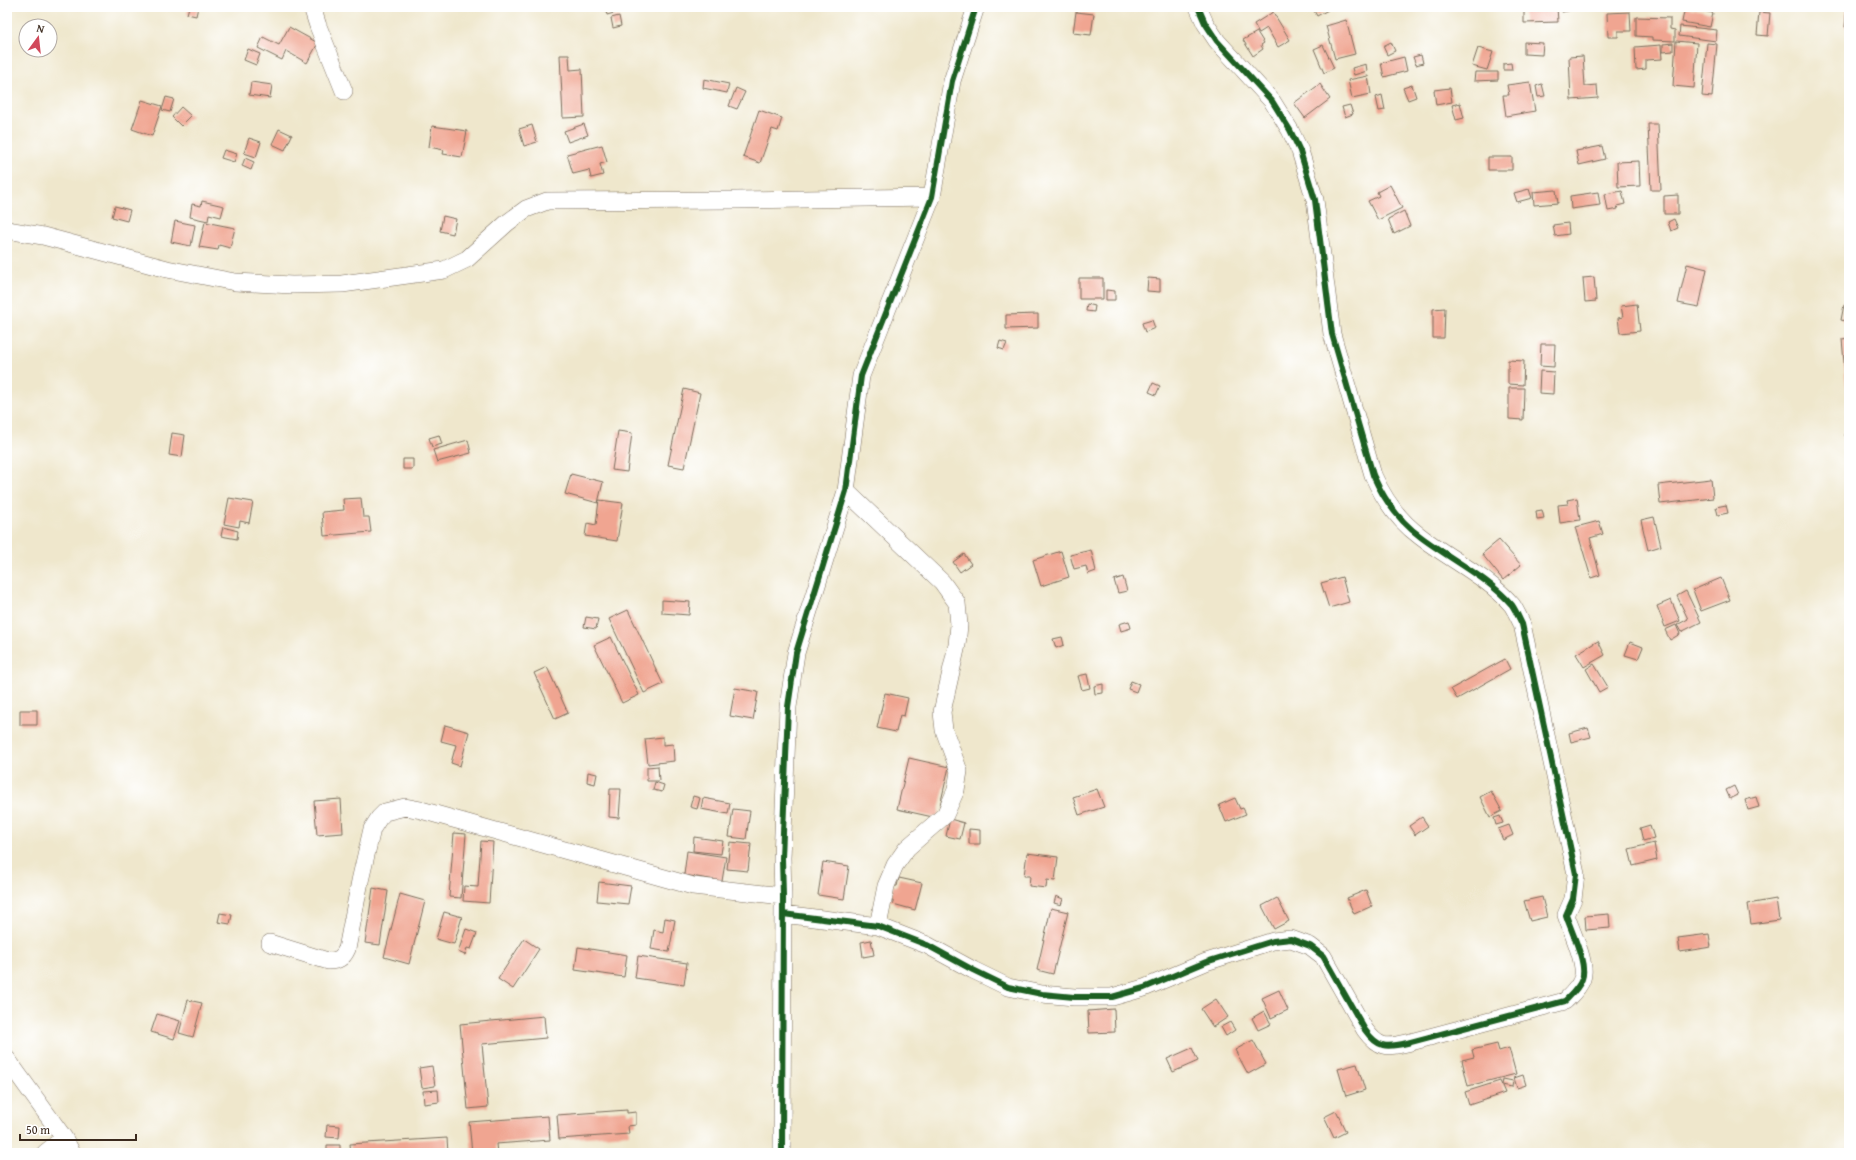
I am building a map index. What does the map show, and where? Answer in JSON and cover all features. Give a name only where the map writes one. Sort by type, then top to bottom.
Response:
[{"type":"street","points":[[312,7],[344,91]]},
{"type":"street","points":[[782,1153],[784,896],[782,858],[788,707],[795,661],[846,491],[861,376],[932,197],[952,82],[976,7]]},
{"type":"street","points":[[783,914],[878,926],[927,945],[1008,987],[1042,994],[1074,997],[1112,997],[1144,988],[1206,962],[1273,941],[1291,939],[1310,946],[1323,956],[1365,1030],[1372,1039],[1379,1044],[1386,1046],[1407,1043],[1565,1002],[1575,992],[1582,979],[1584,968],[1566,915],[1573,899],[1575,869],[1522,624],[1513,606],[1497,591],[1420,536],[1390,507],[1381,493],[1368,460],[1332,334],[1315,200],[1300,151],[1290,130],[1272,101],[1217,41],[1204,23],[1198,7]]},
{"type":"street","points":[[7,230],[43,236],[167,269],[235,282],[342,284],[444,270],[467,258],[507,223],[526,209],[547,201],[932,197]]},
{"type":"street","points":[[846,491],[942,582],[957,603],[959,625],[957,645],[942,712],[944,730],[959,771],[956,790],[945,815],[907,848],[895,865],[886,886],[878,926]]},
{"type":"street","points":[[270,943],[328,961],[337,961],[344,956],[347,949],[372,829],[379,818],[386,812],[405,808],[421,810],[693,886],[784,896]]},
{"type":"street","points":[[7,1059],[64,1138],[72,1153]]},
{"type":"street","points":[[45,1153],[64,1138]]},
{"type":"building","points":[[189,7],[198,7],[196,16],[187,14]]},
{"type":"building","points":[[605,7],[627,7],[628,9],[607,15]]},
{"type":"building","points":[[1312,7],[1326,7],[1328,10],[1317,16]]},
{"type":"building","points":[[1524,7],[1557,7],[1558,22],[1524,23]]},
{"type":"building","points":[[1562,7],[1583,7],[1583,8],[1562,12]]},
{"type":"building","points":[[1685,7],[1713,13],[1710,27],[1682,22]]},
{"type":"building","points":[[1847,7],[1849,7],[1849,28],[1845,27]]},
{"type":"building","points":[[1076,12],[1094,14],[1091,35],[1073,33]]},
{"type":"building","points":[[1273,12],[1290,40],[1278,47],[1267,28],[1259,33],[1254,24]]},
{"type":"building","points":[[1630,12],[1631,31],[1618,31],[1618,37],[1608,37],[1607,13]]},
{"type":"building","points":[[1759,12],[1770,13],[1768,36],[1757,35]]},
{"type":"building","points":[[619,16],[621,26],[613,28],[611,18]]},
{"type":"building","points":[[1636,17],[1670,18],[1670,29],[1675,30],[1675,41],[1652,40],[1652,37],[1636,36]]},
{"type":"building","points":[[1346,20],[1355,54],[1335,59],[1326,26]]},
{"type":"building","points":[[1680,26],[1717,30],[1716,41],[1679,36]]},
{"type":"building","points":[[289,27],[318,43],[307,63],[286,51],[282,60],[258,48],[263,37],[279,45]]},
{"type":"building","points":[[1257,32],[1264,43],[1261,45],[1263,49],[1253,56],[1243,40]]},
{"type":"building","points":[[1676,41],[1697,43],[1694,88],[1673,86]]},
{"type":"building","points":[[1391,42],[1395,51],[1387,55],[1383,46]]},
{"type":"building","points":[[1524,42],[1543,43],[1542,55],[1524,54]]},
{"type":"building","points":[[1673,43],[1673,51],[1663,52],[1663,44]]},
{"type":"building","points":[[1707,43],[1717,44],[1712,97],[1702,96]]},
{"type":"building","points":[[1323,45],[1334,68],[1324,73],[1314,49]]},
{"type":"building","points":[[1661,45],[1662,59],[1646,60],[1646,69],[1636,70],[1635,47]]},
{"type":"building","points":[[1478,48],[1493,52],[1487,70],[1472,66]]},
{"type":"building","points":[[248,49],[260,54],[256,65],[244,60]]},
{"type":"building","points":[[560,55],[569,55],[570,70],[582,69],[584,117],[563,118]]},
{"type":"building","points":[[1421,55],[1423,63],[1416,65],[1413,57]]},
{"type":"building","points":[[1583,56],[1585,86],[1597,85],[1598,98],[1571,100],[1569,57]]},
{"type":"building","points":[[1404,57],[1407,71],[1384,77],[1381,63]]},
{"type":"building","points":[[1511,63],[1512,70],[1503,70],[1503,64]]},
{"type":"building","points":[[1366,64],[1367,71],[1354,75],[1352,68]]},
{"type":"building","points":[[1475,72],[1498,72],[1498,80],[1474,81]]},
{"type":"building","points":[[1368,76],[1371,94],[1352,98],[1348,80]]},
{"type":"building","points":[[704,79],[729,84],[727,93],[703,88]]},
{"type":"building","points":[[251,82],[272,85],[270,98],[249,95]]},
{"type":"building","points":[[1530,82],[1535,111],[1506,116],[1503,95],[1509,95],[1507,85]]},
{"type":"building","points":[[1320,84],[1330,99],[1305,118],[1294,103]]},
{"type":"building","points":[[1542,84],[1545,96],[1538,97],[1536,86]]},
{"type":"building","points":[[1412,85],[1416,97],[1408,100],[1403,88]]},
{"type":"building","points":[[736,88],[745,92],[737,109],[729,106]]},
{"type":"building","points":[[1450,88],[1452,102],[1436,105],[1434,90]]},
{"type":"building","points":[[1382,95],[1385,110],[1379,111],[1376,97]]},
{"type":"building","points":[[166,97],[174,99],[170,112],[162,110]]},
{"type":"building","points":[[142,100],[162,106],[152,136],[132,129]]},
{"type":"building","points":[[1460,103],[1464,118],[1456,120],[1452,105]]},
{"type":"building","points":[[1350,105],[1353,114],[1345,117],[1342,107]]},
{"type":"building","points":[[181,107],[191,116],[181,126],[172,117]]},
{"type":"building","points":[[759,110],[782,118],[778,131],[772,129],[760,163],[743,157]]},
{"type":"building","points":[[584,124],[588,135],[568,142],[564,131]]},
{"type":"building","points":[[1648,124],[1658,124],[1661,190],[1651,190]]},
{"type":"building","points":[[532,125],[537,142],[524,146],[519,129]]},
{"type":"building","points":[[432,126],[467,131],[462,157],[443,154],[444,150],[429,147]]},
{"type":"building","points":[[279,129],[292,135],[285,150],[272,144]]},
{"type":"building","points":[[249,138],[261,142],[256,157],[244,153]]},
{"type":"building","points":[[602,145],[607,162],[600,164],[603,175],[591,178],[589,170],[573,174],[567,154]]},
{"type":"building","points":[[1602,146],[1605,159],[1579,165],[1576,151]]},
{"type":"building","points":[[224,150],[237,154],[234,162],[221,158]]},
{"type":"building","points":[[1488,157],[1512,157],[1512,170],[1488,170]]},
{"type":"building","points":[[245,158],[254,162],[251,170],[242,166]]},
{"type":"building","points":[[1639,161],[1640,186],[1618,187],[1617,162]]},
{"type":"building","points":[[1390,185],[1402,208],[1378,220],[1368,201],[1379,196],[1377,192]]},
{"type":"building","points":[[1529,189],[1532,198],[1517,202],[1514,193]]},
{"type":"building","points":[[1556,190],[1558,203],[1534,205],[1533,192]]},
{"type":"building","points":[[1622,191],[1625,204],[1617,206],[1618,209],[1608,211],[1605,194]]},
{"type":"building","points":[[1598,192],[1600,205],[1571,209],[1570,196]]},
{"type":"building","points":[[1678,195],[1678,214],[1664,214],[1664,196]]},
{"type":"building","points":[[202,201],[224,206],[221,217],[209,214],[208,221],[190,217],[192,204],[201,206]]},
{"type":"building","points":[[115,206],[130,210],[127,221],[112,217]]},
{"type":"building","points":[[1404,211],[1410,226],[1394,234],[1388,219]]},
{"type":"building","points":[[443,216],[456,219],[453,234],[440,231]]},
{"type":"building","points":[[1674,219],[1678,228],[1671,231],[1668,222]]},
{"type":"building","points":[[175,221],[195,225],[191,246],[171,242]]},
{"type":"building","points":[[205,222],[235,228],[230,248],[219,245],[218,250],[199,247]]},
{"type":"building","points":[[1568,223],[1569,234],[1555,236],[1553,225]]},
{"type":"building","points":[[1687,264],[1707,269],[1699,307],[1678,303]]},
{"type":"building","points":[[1594,277],[1596,301],[1585,302],[1583,278]]},
{"type":"building","points":[[1079,278],[1103,278],[1103,299],[1079,299]]},
{"type":"building","points":[[1148,278],[1160,279],[1160,292],[1147,291]]},
{"type":"building","points":[[1106,290],[1115,291],[1115,300],[1106,300]]},
{"type":"building","points":[[1087,304],[1095,306],[1094,312],[1086,311]]},
{"type":"building","points":[[1637,304],[1640,331],[1620,333],[1618,318],[1623,317],[1621,306]]},
{"type":"building","points":[[1844,305],[1849,306],[1849,322],[1841,320]]},
{"type":"building","points":[[1445,308],[1444,338],[1433,338],[1433,309]]},
{"type":"building","points":[[1038,314],[1038,328],[1006,329],[1006,315]]},
{"type":"building","points":[[1152,320],[1155,328],[1145,332],[1142,323]]},
{"type":"building","points":[[1849,338],[1849,408],[1848,408],[1842,339]]},
{"type":"building","points":[[1000,341],[1007,343],[1004,350],[998,348]]},
{"type":"building","points":[[1541,344],[1555,344],[1554,367],[1540,366]]},
{"type":"building","points":[[1508,360],[1524,361],[1523,385],[1508,384]]},
{"type":"building","points":[[1540,371],[1554,372],[1553,394],[1539,393]]},
{"type":"building","points":[[1153,383],[1160,386],[1156,395],[1149,392]]},
{"type":"building","points":[[1509,388],[1524,388],[1523,420],[1509,419]]},
{"type":"building","points":[[684,389],[700,393],[684,468],[668,465]]},
{"type":"building","points":[[1846,420],[1849,420],[1849,436],[1845,436]]},
{"type":"building","points":[[618,431],[632,433],[627,472],[612,470]]},
{"type":"building","points":[[172,433],[185,435],[182,457],[169,455]]},
{"type":"building","points":[[439,435],[442,444],[432,447],[429,438]]},
{"type":"building","points":[[468,440],[471,453],[437,462],[433,450]]},
{"type":"building","points":[[403,459],[413,459],[413,469],[403,469]]},
{"type":"building","points":[[571,474],[603,482],[598,503],[565,494]]},
{"type":"building","points":[[1711,479],[1713,498],[1660,504],[1658,485]]},
{"type":"building","points":[[229,498],[253,502],[249,523],[240,521],[239,527],[224,524]]},
{"type":"building","points":[[361,498],[363,517],[369,517],[371,532],[324,536],[322,512],[344,510],[343,499]]},
{"type":"building","points":[[1577,498],[1580,520],[1560,523],[1558,505],[1568,504],[1567,500]]},
{"type":"building","points":[[599,500],[623,503],[617,541],[585,536],[587,523],[596,525]]},
{"type":"building","points":[[1726,505],[1728,513],[1718,515],[1716,507]]},
{"type":"building","points":[[1542,510],[1544,518],[1537,519],[1536,511]]},
{"type":"building","points":[[1654,517],[1661,546],[1648,550],[1641,520]]},
{"type":"building","points":[[1599,521],[1603,534],[1590,538],[1600,575],[1591,578],[1576,527]]},
{"type":"building","points":[[223,527],[238,531],[237,539],[221,536]]},
{"type":"building","points":[[1499,540],[1521,565],[1503,580],[1482,554]]},
{"type":"building","points":[[1091,550],[1096,571],[1088,574],[1086,566],[1074,569],[1070,555]]},
{"type":"building","points":[[1061,551],[1069,577],[1041,586],[1033,560]]},
{"type":"building","points":[[964,554],[971,564],[960,572],[953,562]]},
{"type":"building","points":[[1123,577],[1127,591],[1118,593],[1114,580]]},
{"type":"building","points":[[1342,577],[1349,602],[1329,608],[1321,583]]},
{"type":"building","points":[[1721,578],[1730,600],[1701,611],[1693,590]]},
{"type":"building","points":[[1686,591],[1701,622],[1681,632],[1677,625],[1688,619],[1677,596]]},
{"type":"building","points":[[662,600],[690,602],[689,615],[662,613]]},
{"type":"building","points":[[1671,600],[1680,621],[1665,627],[1657,606]]},
{"type":"building","points":[[628,610],[663,684],[644,693],[609,619]]},
{"type":"building","points":[[586,617],[598,619],[596,629],[584,627]]},
{"type":"building","points":[[1129,621],[1131,628],[1121,631],[1119,624]]},
{"type":"building","points":[[1676,625],[1680,634],[1670,640],[1665,630]]},
{"type":"building","points":[[611,637],[639,695],[622,703],[594,645]]},
{"type":"building","points":[[1062,637],[1064,645],[1056,648],[1053,639]]},
{"type":"building","points":[[1598,641],[1605,655],[1584,667],[1576,654]]},
{"type":"building","points":[[1630,642],[1643,647],[1638,659],[1625,655]]},
{"type":"building","points":[[1505,659],[1510,669],[1457,699],[1451,689]]},
{"type":"building","points":[[1594,664],[1608,687],[1599,692],[1586,669]]},
{"type":"building","points":[[547,667],[568,713],[555,719],[534,673]]},
{"type":"building","points":[[1087,674],[1090,688],[1082,690],[1078,676]]},
{"type":"building","points":[[1131,681],[1139,684],[1136,692],[1128,689]]},
{"type":"building","points":[[1103,684],[1103,693],[1095,694],[1094,686]]},
{"type":"building","points":[[735,688],[758,692],[753,720],[730,716]]},
{"type":"building","points":[[885,693],[908,698],[904,716],[900,715],[896,732],[877,728]]},
{"type":"building","points":[[20,710],[37,710],[37,725],[20,725]]},
{"type":"building","points":[[445,725],[469,732],[460,766],[451,763],[456,745],[441,741]]},
{"type":"building","points":[[1588,728],[1591,737],[1571,742],[1569,733]]},
{"type":"building","points":[[663,737],[663,745],[673,744],[674,761],[648,764],[645,739]]},
{"type":"building","points":[[909,758],[949,767],[937,818],[897,809]]},
{"type":"building","points":[[658,766],[659,781],[647,781],[647,767]]},
{"type":"building","points":[[588,772],[597,774],[595,784],[587,782]]},
{"type":"building","points":[[655,782],[664,785],[662,792],[653,790]]},
{"type":"building","points":[[1734,786],[1738,795],[1730,799],[1726,790]]},
{"type":"building","points":[[610,789],[621,789],[619,818],[609,817]]},
{"type":"building","points":[[1097,789],[1104,807],[1079,815],[1073,797]]},
{"type":"building","points":[[1491,791],[1502,811],[1490,817],[1480,797]]},
{"type":"building","points":[[693,796],[700,798],[697,809],[690,807]]},
{"type":"building","points":[[1756,797],[1759,807],[1748,810],[1745,800]]},
{"type":"building","points":[[703,798],[730,803],[728,814],[701,809]]},
{"type":"building","points":[[1235,798],[1240,809],[1243,808],[1246,814],[1226,822],[1219,805]]},
{"type":"building","points":[[341,799],[343,833],[317,835],[314,801]]},
{"type":"building","points":[[733,809],[750,811],[746,839],[729,837]]},
{"type":"building","points":[[1500,816],[1503,823],[1496,825],[1494,818]]},
{"type":"building","points":[[1422,817],[1428,826],[1415,835],[1409,826]]},
{"type":"building","points":[[950,819],[964,823],[960,839],[946,836]]},
{"type":"building","points":[[1509,825],[1513,835],[1503,840],[1498,829]]},
{"type":"building","points":[[1650,825],[1654,838],[1643,841],[1640,828]]},
{"type":"building","points":[[969,829],[980,830],[980,844],[969,844]]},
{"type":"building","points":[[454,833],[466,834],[461,898],[449,897]]},
{"type":"building","points":[[694,837],[723,841],[721,854],[693,851]]},
{"type":"building","points":[[481,841],[493,842],[489,903],[463,901],[464,886],[478,887]]},
{"type":"building","points":[[730,842],[751,844],[748,871],[727,869]]},
{"type":"building","points":[[1654,843],[1657,860],[1633,866],[1629,849]]},
{"type":"building","points":[[687,851],[726,857],[722,881],[684,875]]},
{"type":"building","points":[[1027,853],[1058,857],[1055,881],[1047,880],[1046,888],[1029,886],[1030,876],[1024,876]]},
{"type":"building","points":[[823,862],[849,866],[844,899],[818,895]]},
{"type":"building","points":[[899,878],[922,883],[915,910],[893,904],[893,901],[890,901],[893,886],[897,886]]},
{"type":"building","points":[[599,882],[631,886],[628,904],[597,901]]},
{"type":"building","points":[[373,888],[388,891],[380,945],[365,943]]},
{"type":"building","points":[[1366,890],[1372,906],[1354,914],[1347,898]]},
{"type":"building","points":[[400,894],[425,901],[409,964],[384,957]]},
{"type":"building","points":[[1056,896],[1063,899],[1061,905],[1054,903]]},
{"type":"building","points":[[1542,897],[1547,917],[1530,921],[1524,901]]},
{"type":"building","points":[[1277,898],[1289,921],[1274,929],[1262,906]]},
{"type":"building","points":[[1776,899],[1779,920],[1751,924],[1748,904]]},
{"type":"building","points":[[1051,908],[1068,912],[1053,974],[1037,970]]},
{"type":"building","points":[[444,912],[462,917],[454,944],[436,939]]},
{"type":"building","points":[[220,913],[232,915],[230,924],[218,922]]},
{"type":"building","points":[[1609,914],[1610,928],[1586,930],[1585,916]]},
{"type":"building","points":[[665,918],[675,920],[669,952],[651,949],[654,930],[663,932]]},
{"type":"building","points":[[466,929],[477,933],[471,949],[467,948],[465,955],[458,952]]},
{"type":"building","points":[[1709,934],[1711,947],[1680,952],[1678,938]]},
{"type":"building","points":[[524,939],[539,949],[513,989],[498,979]]},
{"type":"building","points":[[871,940],[874,955],[863,957],[861,942]]},
{"type":"building","points":[[578,947],[627,955],[624,977],[575,970]]},
{"type":"building","points":[[638,956],[687,963],[684,985],[635,978]]},
{"type":"building","points":[[1279,990],[1288,1010],[1271,1018],[1262,998]]},
{"type":"building","points":[[1216,999],[1228,1017],[1213,1027],[1201,1009]]},
{"type":"building","points":[[188,1000],[202,1003],[193,1037],[179,1033]]},
{"type":"building","points":[[1114,1009],[1115,1032],[1089,1033],[1088,1011]]},
{"type":"building","points":[[1264,1011],[1271,1024],[1258,1030],[1252,1018]]},
{"type":"building","points":[[157,1014],[180,1021],[174,1039],[151,1032]]},
{"type":"building","points":[[544,1016],[546,1038],[482,1044],[488,1107],[468,1109],[460,1024]]},
{"type":"building","points":[[1230,1022],[1235,1030],[1226,1036],[1221,1027]]},
{"type":"building","points":[[1253,1040],[1266,1064],[1248,1074],[1235,1050]]},
{"type":"building","points":[[1497,1044],[1499,1051],[1509,1048],[1516,1074],[1468,1086],[1462,1060],[1474,1057],[1472,1050]]},
{"type":"building","points":[[1192,1048],[1198,1061],[1173,1072],[1167,1059]]},
{"type":"building","points":[[1357,1064],[1365,1090],[1346,1096],[1338,1069]]},
{"type":"building","points":[[432,1066],[435,1086],[422,1088],[419,1068]]},
{"type":"building","points":[[1523,1075],[1526,1085],[1517,1088],[1514,1078]]},
{"type":"building","points":[[1503,1079],[1513,1081],[1512,1087],[1502,1085]]},
{"type":"building","points":[[1500,1081],[1505,1093],[1469,1105],[1465,1092]]},
{"type":"building","points":[[438,1090],[439,1102],[424,1104],[423,1091]]},
{"type":"building","points":[[627,1110],[627,1113],[636,1112],[636,1125],[628,1126],[629,1134],[559,1139],[557,1115]]},
{"type":"building","points":[[1336,1111],[1346,1132],[1334,1138],[1324,1117]]},
{"type":"building","points":[[548,1116],[550,1140],[496,1144],[497,1153],[472,1153],[469,1122]]},
{"type":"building","points":[[327,1125],[340,1126],[339,1138],[326,1137]]},
{"type":"building","points":[[447,1138],[448,1153],[351,1153],[350,1144]]},
{"type":"building","points":[[327,1145],[340,1145],[340,1153],[327,1153]]},
{"type":"cycle path","points":[[782,1153],[782,858],[788,707],[796,653],[846,491],[861,376],[932,197],[952,81],[976,7]]},
{"type":"cycle path","points":[[783,914],[878,926],[927,945],[1008,987],[1042,994],[1074,997],[1112,997],[1144,988],[1206,962],[1273,941],[1291,939],[1310,946],[1323,956],[1365,1030],[1378,1043],[1388,1046],[1407,1043],[1565,1001],[1575,991],[1581,982],[1583,973],[1581,956],[1566,915],[1573,899],[1576,874],[1522,624],[1512,605],[1503,595],[1481,577],[1413,531],[1399,517],[1377,484],[1373,475],[1332,334],[1315,200],[1300,151],[1290,130],[1272,101],[1217,41],[1205,23],[1198,7]]}]
